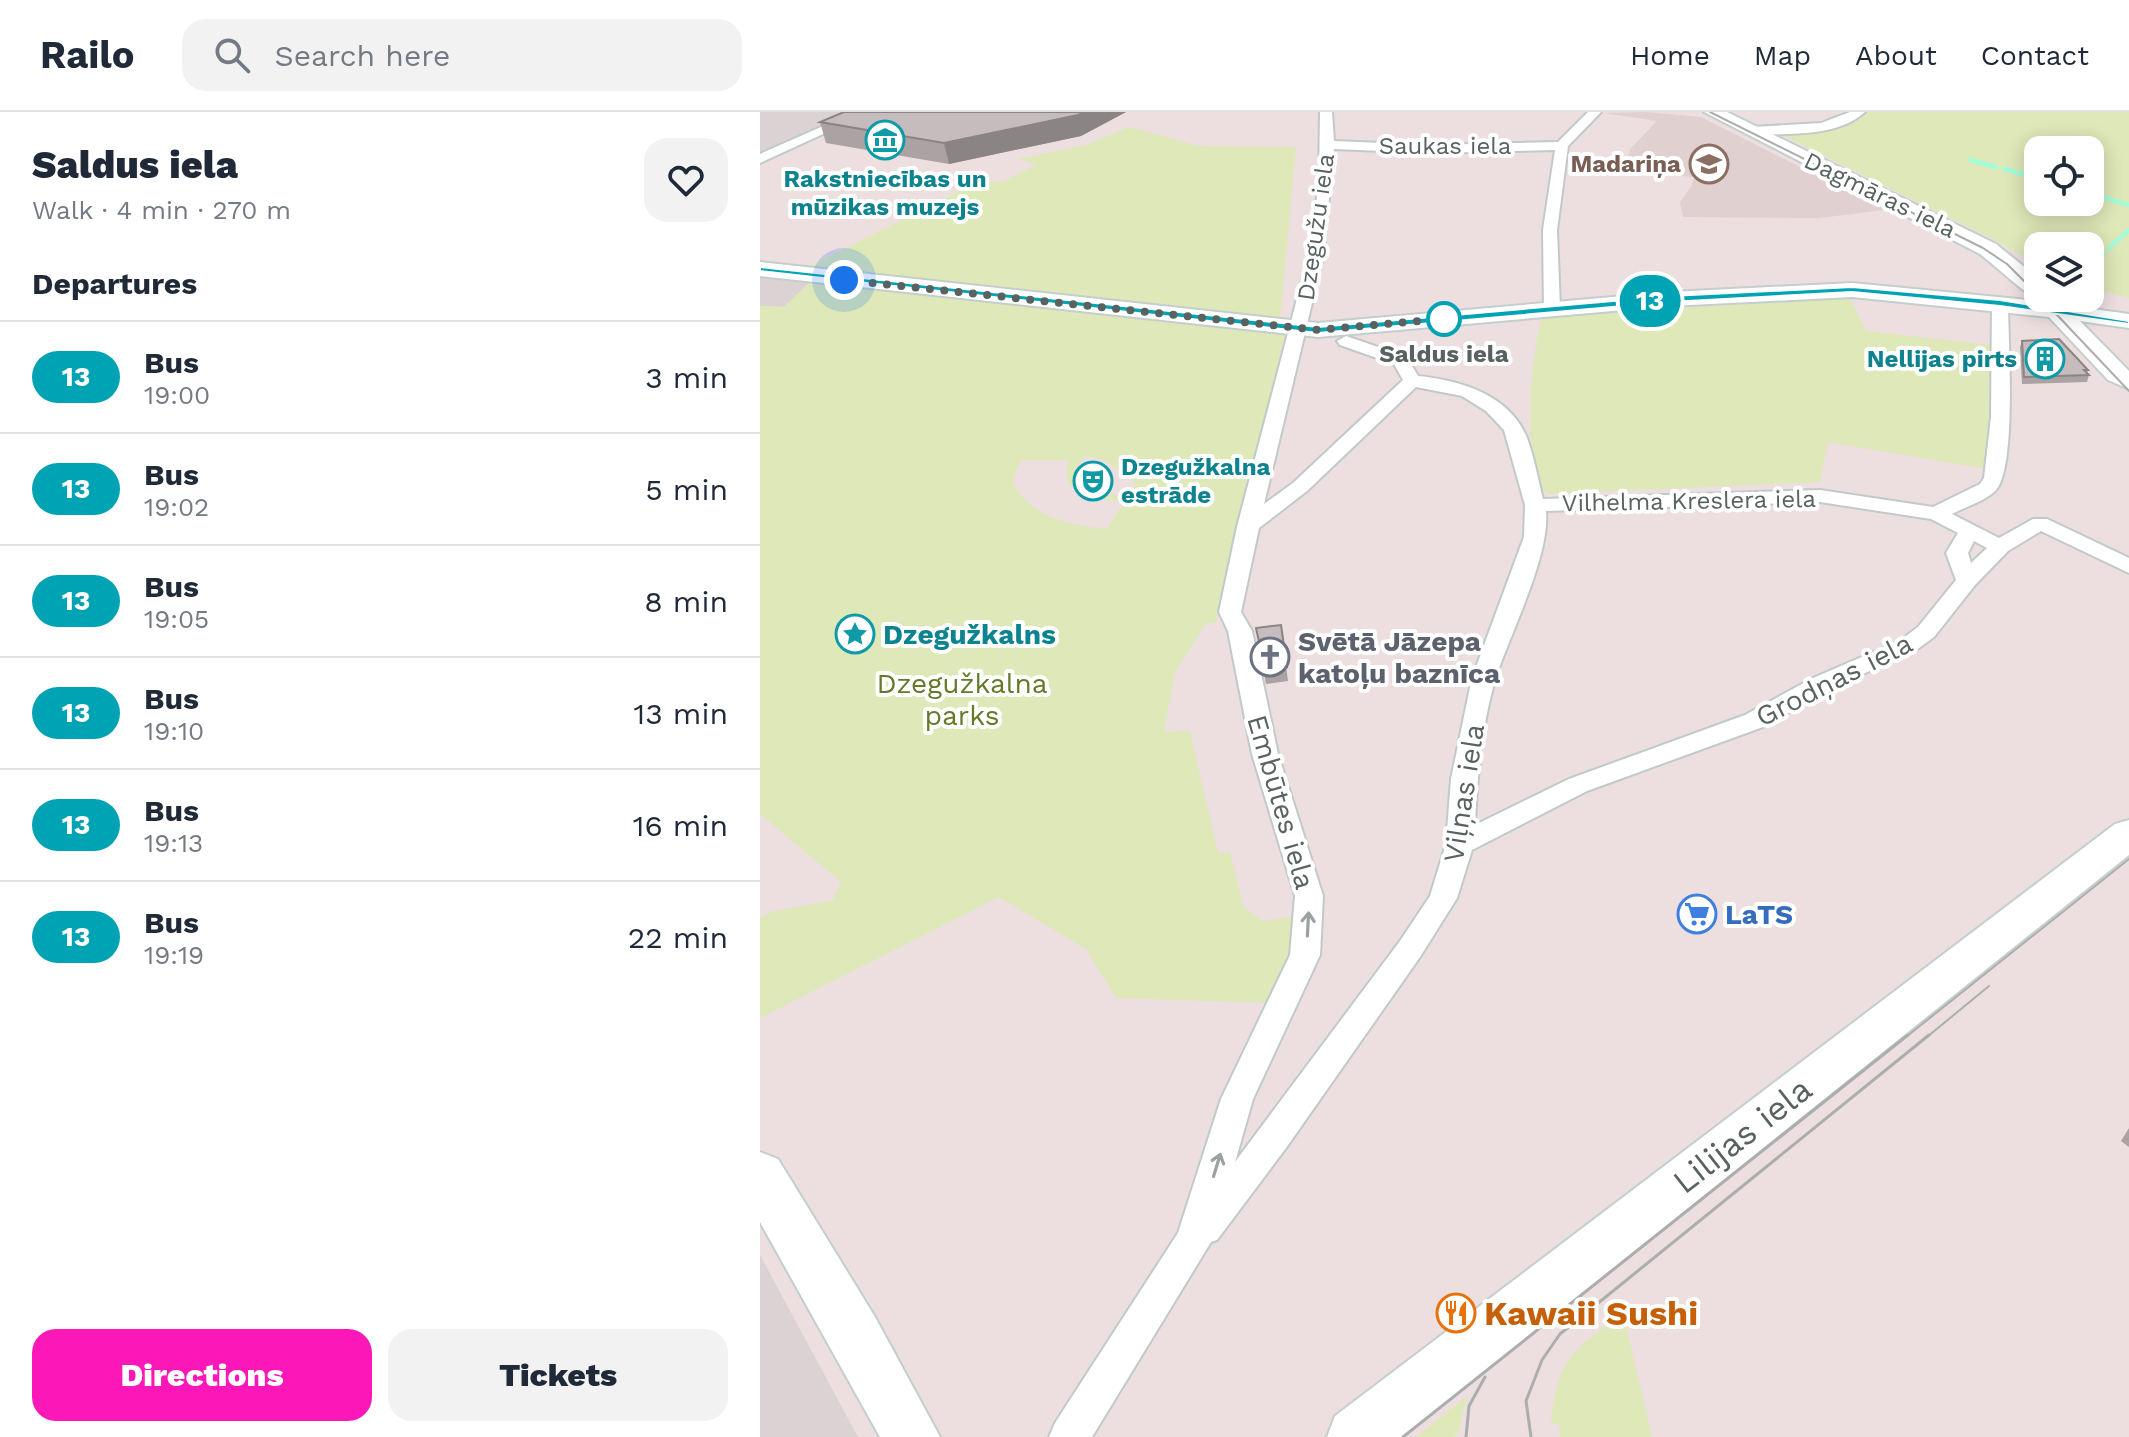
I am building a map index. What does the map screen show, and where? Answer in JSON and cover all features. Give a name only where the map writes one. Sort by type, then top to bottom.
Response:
[{"type":"street","points":[[760,159],[865,112]]},
{"type":"street","name":"Dzegužu iela","points":[[1247,527],[1300,328],[1325,191],[1329,145],[1326,112]]},
{"type":"street","points":[[1552,309],[1550,230],[1563,137],[1595,112]]},
{"type":"street","name":"Dagmāras iela","points":[[1713,112],[1988,249],[2024,276]]},
{"type":"street","points":[[1752,131],[1815,129],[1837,124],[1859,112]]},
{"type":"street","name":"Saukas iela","points":[[1329,145],[1430,149],[1563,137]]},
{"type":"street","points":[[760,269],[1300,328],[1354,328],[1552,309],[1852,290],[2000,303],[2024,299]]},
{"type":"street","points":[[1936,514],[1987,488],[1994,478],[2000,417],[2000,303]]},
{"type":"street","points":[[2104,306],[2129,311]]},
{"type":"street","name":"Dagmāras iela","points":[[2062,312],[2123,378],[2116,385],[2129,399]]},
{"type":"street","points":[[2099,312],[2129,321]]},
{"type":"street","points":[[1247,527],[1300,487],[1412,381],[1401,361],[1346,341]]},
{"type":"street","name":"Viļņas iela","points":[[1194,1240],[1274,1138],[1410,949],[1443,898],[1460,844],[1464,779],[1484,678],[1531,549],[1537,527],[1537,505],[1515,432],[1498,411],[1456,385],[1412,381]]},
{"type":"street","name":"Vilhelma Kreslera iela","points":[[1537,505],[1808,495],[1936,514]]},
{"type":"street","points":[[1936,514],[1968,533],[2000,546]]},
{"type":"street","name":"Grodņas iela","points":[[1460,844],[1578,785],[1754,721],[1822,683],[1907,646],[1926,632],[1967,580],[2000,546],[2040,523],[2129,566]]},
{"type":"street","name":"Embūtes iela","points":[[1069,1437],[1194,1240],[1237,1099],[1305,955],[1309,896],[1265,754],[1238,622],[1230,612],[1247,527]]},
{"type":"street","points":[[1967,580],[1957,553],[1968,533]]},
{"type":"street","name":"Lilijas iela","points":[[1356,1437],[2129,834]]},
{"type":"street","points":[[760,1175],[856,1336],[911,1437]]},
{"type":"shaded area","points":[[760,112],[855,112],[760,153]]},
{"type":"shaded area","name":"Madariņa","points":[[1645,112],[1701,117],[1885,210],[1819,218],[1683,217],[1680,202],[1694,177],[1622,171],[1631,148],[1657,121],[1604,113]]},
{"type":"shaded area","points":[[760,275],[811,281],[784,307],[760,306]]},
{"type":"shaded area","points":[[760,1255],[858,1437],[760,1437]]},
{"type":"green space","points":[[1868,112],[2129,112],[2129,298],[2104,292],[2104,232],[2024,232],[2024,257],[1778,133],[1832,129]]},
{"type":"green space","points":[[1129,127],[1199,146],[1296,147],[1280,320],[805,269],[977,182],[1002,182],[1036,165],[1018,159],[1086,145]]},
{"type":"green space","name":"Dzegužkalna parks","points":[[811,281],[1285,335],[1216,623],[1206,623],[1175,672],[1164,732],[1190,731],[1219,854],[1230,851],[1243,907],[1263,921],[1300,916],[1298,937],[1270,1003],[1116,998],[1086,949],[999,897],[760,1018],[760,918],[773,911],[832,901],[841,882],[760,814],[760,306],[784,307]],"holes":[[[1086,456],[1106,461],[1134,482],[1135,494],[1110,495],[1086,488],[1075,476],[1076,468]],[[1022,460],[1069,460],[1066,472],[1073,489],[1091,497],[1124,502],[1107,529],[1054,518],[1032,506],[1014,485],[1015,473]]]},
{"type":"green space","points":[[1848,295],[1866,331],[1991,345],[1987,469],[1828,442],[1820,482],[1548,494],[1539,483],[1533,463],[1530,409],[1535,353],[1543,315]]},
{"type":"green space","points":[[1623,1312],[1652,1437],[1560,1437],[1559,1425],[1551,1423],[1558,1382],[1564,1368],[1580,1347]]},
{"type":"green space","points":[[1467,1396],[1458,1433],[1454,1437],[1416,1437]]},
{"type":"building","points":[[844,112],[1085,112],[944,143],[820,122]]},
{"type":"building","name":"Nellijas pirts","points":[[2059,339],[2088,370],[2084,370],[2089,375],[2024,377],[2022,341]]},
{"type":"building","points":[[1281,625],[1287,667],[1265,669],[1256,628]]},
{"type":"waterway","points":[[1970,160],[1996,167]]},
{"type":"waterway","points":[[2004,169],[2024,174]]},
{"type":"waterway","points":[[2104,197],[2129,205]]},
{"type":"waterway","points":[[2109,248],[2129,230]]},
{"type":"tram line","points":[[1710,112],[1983,248],[2007,264],[2024,281]]},
{"type":"tram line","points":[[2054,312],[2129,391]]},
{"type":"tram line","points":[[1906,1037],[2129,859]]},
{"type":"tram line","points":[[1927,1037],[1989,986]]},
{"type":"tram line","points":[[1403,1437],[1908,1035]]},
{"type":"tram line","points":[[1531,1437],[1526,1401],[1542,1360],[1560,1334],[1929,1035]]},
{"type":"tram line","points":[[1466,1437],[1469,1406],[1485,1377]]},
{"type":"bus line","name":"13","points":[[760,269],[1318,330],[1670,299],[1826,290],[1895,291],[2129,321]]},
{"type":"place","name":"Rakstniecības un mūzikas muzejs","points":[[885,140]]},
{"type":"place","name":"Madariņa","points":[[1709,164]]},
{"type":"place","name":"Saldus iela","points":[[1444,319]]},
{"type":"place","name":"Nellijas pirts","points":[[2045,359]]},
{"type":"place","name":"Dzegužkalna estrāde","points":[[1093,481]]},
{"type":"place","name":"Dzegužkalns","points":[[855,634]]},
{"type":"place","name":"Svētā Jāzepa katoļu baznīca","points":[[1270,657]]},
{"type":"place","name":"LaTS","points":[[1697,914]]},
{"type":"place","name":"Kawaii Sushi","points":[[1456,1313]]},
{"type":"route","points":[[844,280],[1318,330],[1444,319]]}]
